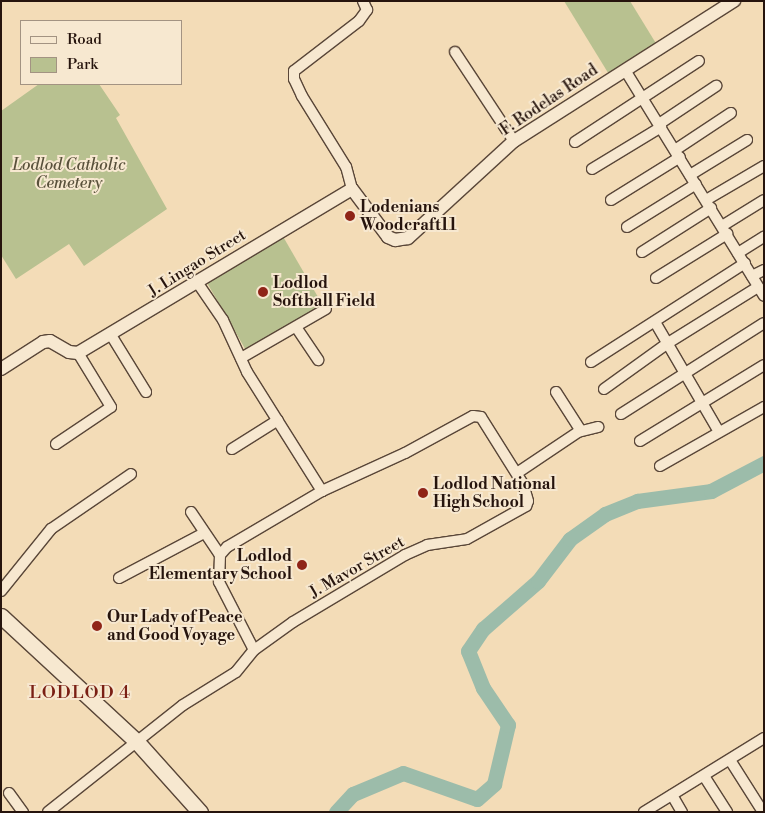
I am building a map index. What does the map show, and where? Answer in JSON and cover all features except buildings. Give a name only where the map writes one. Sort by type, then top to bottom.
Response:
[{"type":"main road","points":[[1,616],[138,743],[200,812]]},
{"type":"street","points":[[352,189],[346,167],[302,96],[294,79],[294,71],[359,21],[367,10],[363,1]]},
{"type":"street","name":"F. Rodelas Road","points":[[352,189],[375,223],[395,240],[402,240],[417,231],[514,141],[734,1]]},
{"type":"street","points":[[455,52],[514,141]]},
{"type":"street","points":[[575,142],[699,61]]},
{"type":"street","points":[[604,389],[668,343],[761,292],[725,230],[625,70]]},
{"type":"street","points":[[592,168],[660,125],[716,86]]},
{"type":"street","points":[[611,200],[731,113]]},
{"type":"street","points":[[690,174],[747,140]]},
{"type":"street","points":[[642,252],[764,166]]},
{"type":"street","points":[[627,227],[696,184]]},
{"type":"street","name":"J. Lingao Street","points":[[78,353],[111,336],[352,189]]},
{"type":"street","points":[[656,278],[764,200]]},
{"type":"street","points":[[738,252],[764,236]]},
{"type":"street","points":[[591,362],[745,263]]},
{"type":"street","points":[[752,276],[764,270]]},
{"type":"street","points":[[197,282],[223,320],[242,358],[322,491],[227,547],[220,555],[218,573],[221,589],[254,650]]},
{"type":"street","points":[[242,358],[326,309]]},
{"type":"street","points":[[655,322],[720,432]]},
{"type":"street","points":[[621,414],[684,372],[764,323]]},
{"type":"street","points":[[296,326],[318,360]]},
{"type":"street","points":[[111,336],[146,392]]},
{"type":"street","points":[[1,369],[44,342],[50,341],[70,352],[78,353],[111,407],[56,444]]},
{"type":"street","points":[[640,441],[764,365]]},
{"type":"street","points":[[556,392],[581,431]]},
{"type":"street","points":[[660,466],[764,406]]},
{"type":"street","name":"J. Mavor Street","points":[[48,812],[138,743],[188,701],[244,665],[254,650],[293,622],[404,555],[427,545],[467,539],[526,506],[528,501],[517,473],[481,417],[473,416],[405,453],[322,491]]},
{"type":"street","points":[[232,449],[278,420]]},
{"type":"street","points":[[517,473],[581,431],[598,427]]},
{"type":"street","points":[[1,591],[52,529],[131,474]]},
{"type":"street","points":[[191,512],[220,555]]},
{"type":"street","points":[[120,578],[204,533]]},
{"type":"street","points":[[644,812],[764,738]]},
{"type":"street","points":[[730,760],[763,812]]},
{"type":"street","points":[[704,776],[727,812]]},
{"type":"street","points":[[9,793],[23,812]]},
{"type":"street","points":[[672,795],[682,812]]},
{"type":"green space","points":[[564,1],[630,1],[657,45],[610,76]]},
{"type":"green space","name":"Lodlod Catholic Cemetery","points":[[38,85],[100,85],[120,115],[116,118],[167,209],[84,266],[69,244],[16,279],[1,255],[1,111]]},
{"type":"green space","name":"Lodlod Softball Field","points":[[281,233],[324,307],[246,351],[204,278]]},
{"type":"waterway","points":[[336,812],[353,794],[403,773],[477,799],[494,784],[508,725],[483,688],[468,651],[483,629],[538,581],[570,539],[605,514],[637,501],[711,491],[764,463]]},
{"type":"place","name":"Lodenians Woodcraft11","points":[[350,216]]},
{"type":"place","name":"Lodlod Softball Field","points":[[263,292]]},
{"type":"place","name":"Lodlod National High School","points":[[423,493]]},
{"type":"place","name":"Lodlod Elementary School","points":[[302,565]]},
{"type":"place","name":"Our Lady of Peace and Good Voyage","points":[[97,626]]},
{"type":"district","name":"LODLOD 4","points":[[80,693]]}]
